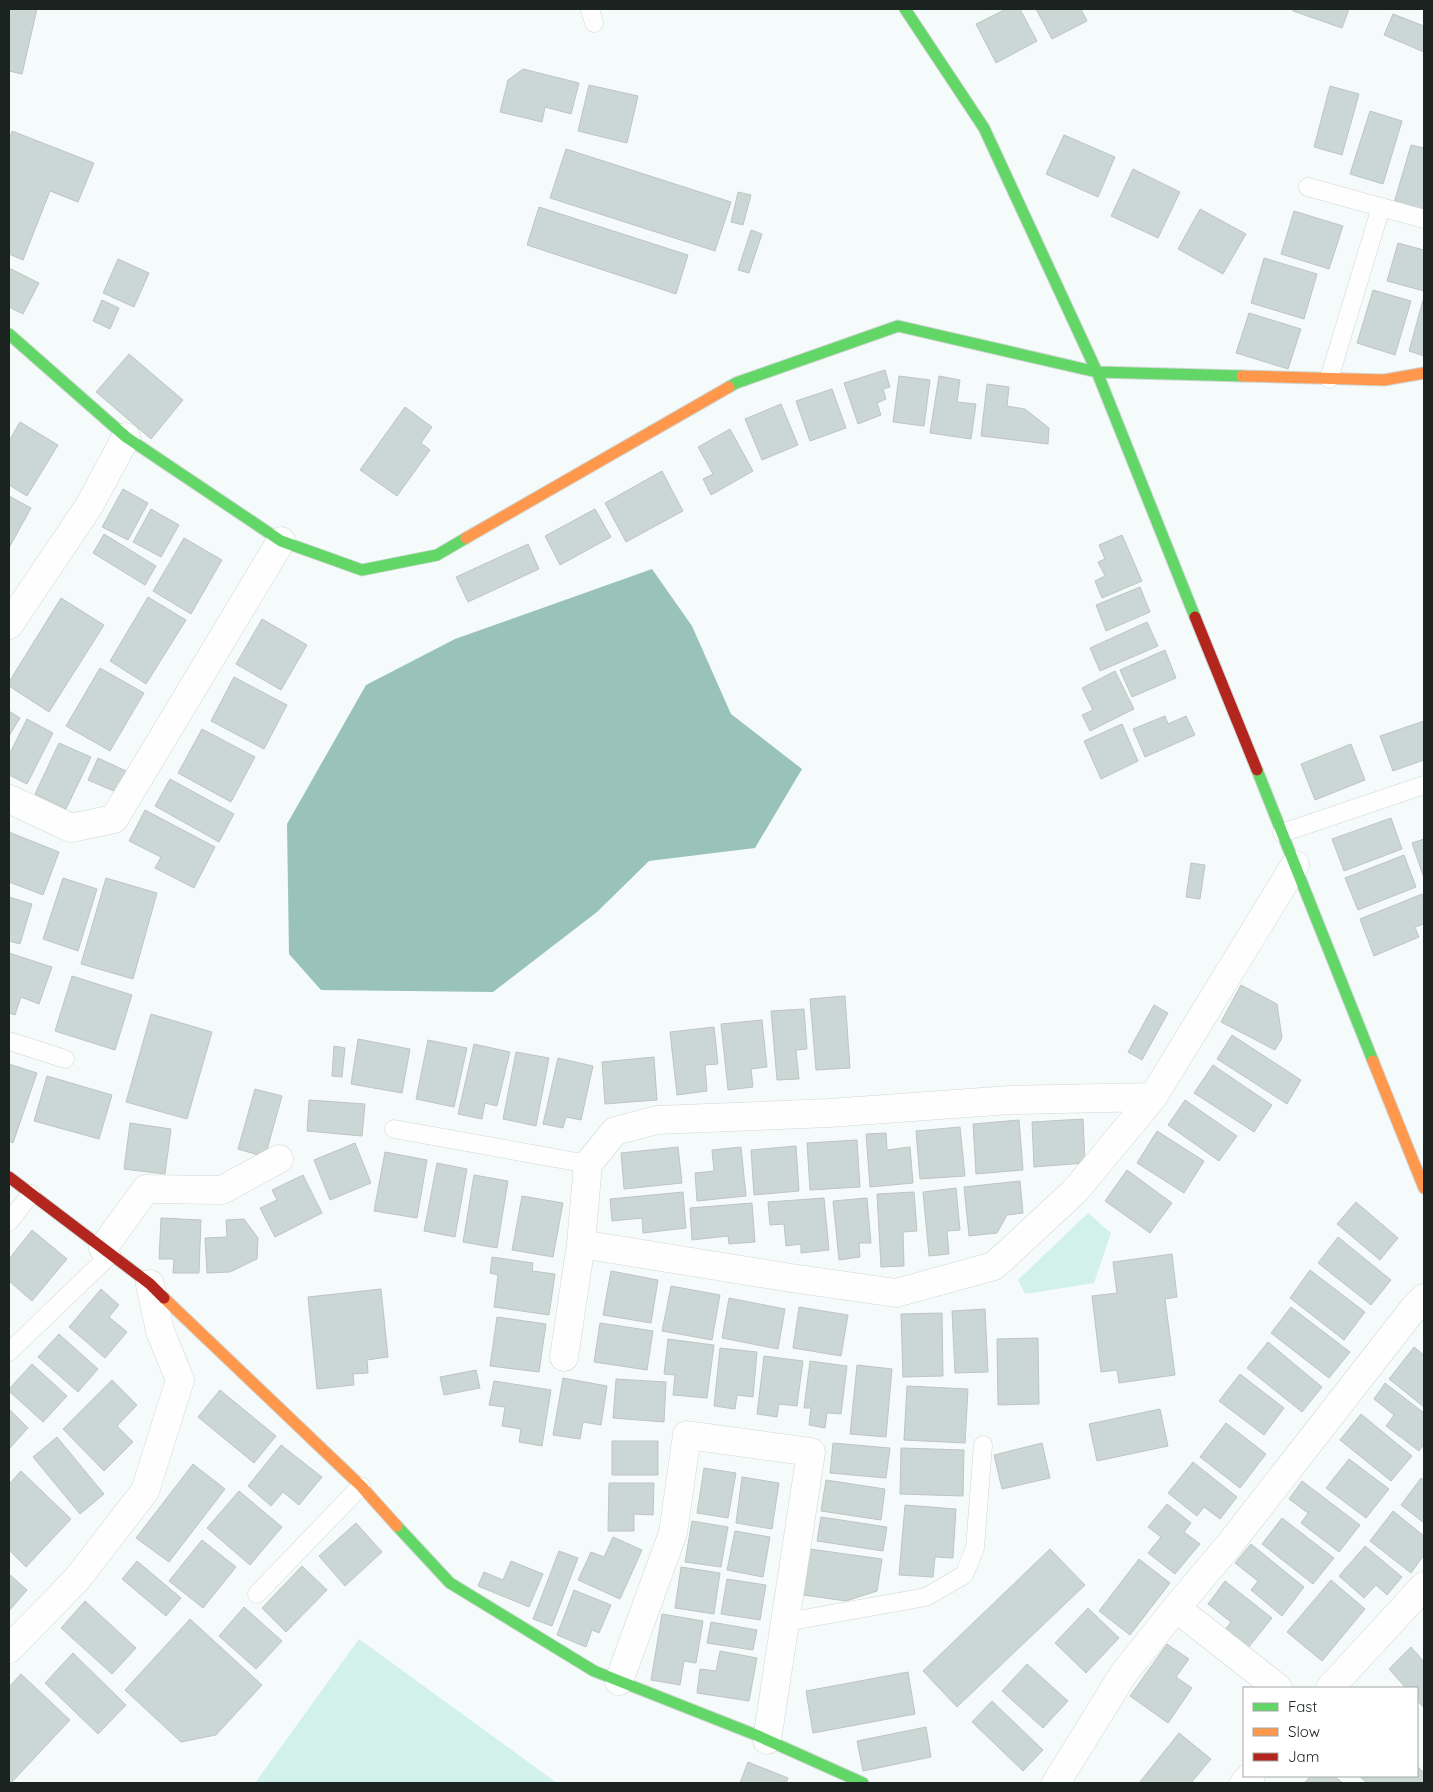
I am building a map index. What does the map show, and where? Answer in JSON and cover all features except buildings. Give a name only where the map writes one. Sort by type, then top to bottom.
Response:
[{"type":"street","points":[[905,9],[984,128],[1097,372],[1424,1188]]},
{"type":"street","points":[[9,334],[126,437],[281,541],[362,570],[437,555],[736,383],[898,326],[1097,372],[1384,380],[1424,373]]},
{"type":"street","points":[[9,625],[88,506],[126,437]]},
{"type":"street","points":[[9,799],[70,828],[114,819],[281,541]]},
{"type":"street","points":[[582,1244],[896,1293],[994,1266],[1075,1191],[1153,1097],[1295,865]]},
{"type":"street","points":[[564,1357],[582,1244],[588,1164],[615,1131],[657,1120],[829,1113],[1010,1100],[1153,1097]]},
{"type":"street","points":[[107,1251],[146,1189],[222,1190],[279,1159]]},
{"type":"street","points":[[9,1177],[150,1284],[361,1486],[450,1583],[594,1671],[767,1740],[863,1783]]},
{"type":"street","points":[[9,1649],[76,1579],[145,1491],[180,1380],[160,1331],[150,1284]]},
{"type":"street","points":[[1056,1783],[1124,1673],[1230,1544],[1414,1308],[1424,1298]]},
{"type":"street","points":[[619,1681],[673,1533],[688,1434],[811,1452],[767,1740]]},
{"type":"street","points":[[1331,1687],[1424,1586]]},
{"type":"street","points":[[1176,1608],[1277,1687]]},
{"type":"lane","points":[[1308,186],[1424,219]]},
{"type":"lane","points":[[1329,379],[1381,207]]},
{"type":"lane","points":[[1282,833],[1424,785]]},
{"type":"lane","points":[[9,1041],[65,1059]]},
{"type":"lane","points":[[394,1130],[588,1164]]},
{"type":"lane","points":[[9,1222],[31,1194]]},
{"type":"lane","points":[[9,1352],[107,1251]]},
{"type":"lane","points":[[786,1622],[926,1597],[964,1575],[975,1548],[984,1445]]},
{"type":"lane","points":[[257,1594],[361,1486]]},
{"type":"shaded area","points":[[652,569],[692,626],[731,714],[802,769],[755,848],[649,861],[597,912],[493,992],[321,990],[289,954],[287,824],[366,685],[455,639]]},
{"type":"shaded area","points":[[1088,1213],[1111,1233],[1094,1283],[1025,1294],[1018,1280]]},
{"type":"shaded area","points":[[359,1639],[557,1783],[255,1783]]},
{"type":"traffic: fast","points":[[905,9],[984,128],[1097,372],[1195,617]]},
{"type":"traffic: fast","points":[[729,387],[898,326],[1097,372],[1242,376]]},
{"type":"traffic: fast","points":[[9,334],[126,437],[281,541],[362,570],[437,555],[466,538]]},
{"type":"traffic: fast","points":[[1257,770],[1373,1061]]},
{"type":"traffic: fast","points":[[397,1526],[450,1583],[594,1671],[756,1735],[863,1783]]},
{"type":"traffic: slow","points":[[1242,376],[1384,380],[1424,373]]},
{"type":"traffic: slow","points":[[466,538],[729,387]]},
{"type":"traffic: slow","points":[[1373,1061],[1424,1188]]},
{"type":"traffic: slow","points":[[164,1298],[361,1486],[397,1526]]},
{"type":"traffic: jam","points":[[1195,617],[1257,770]]},
{"type":"traffic: jam","points":[[9,1177],[150,1284],[164,1298]]}]
